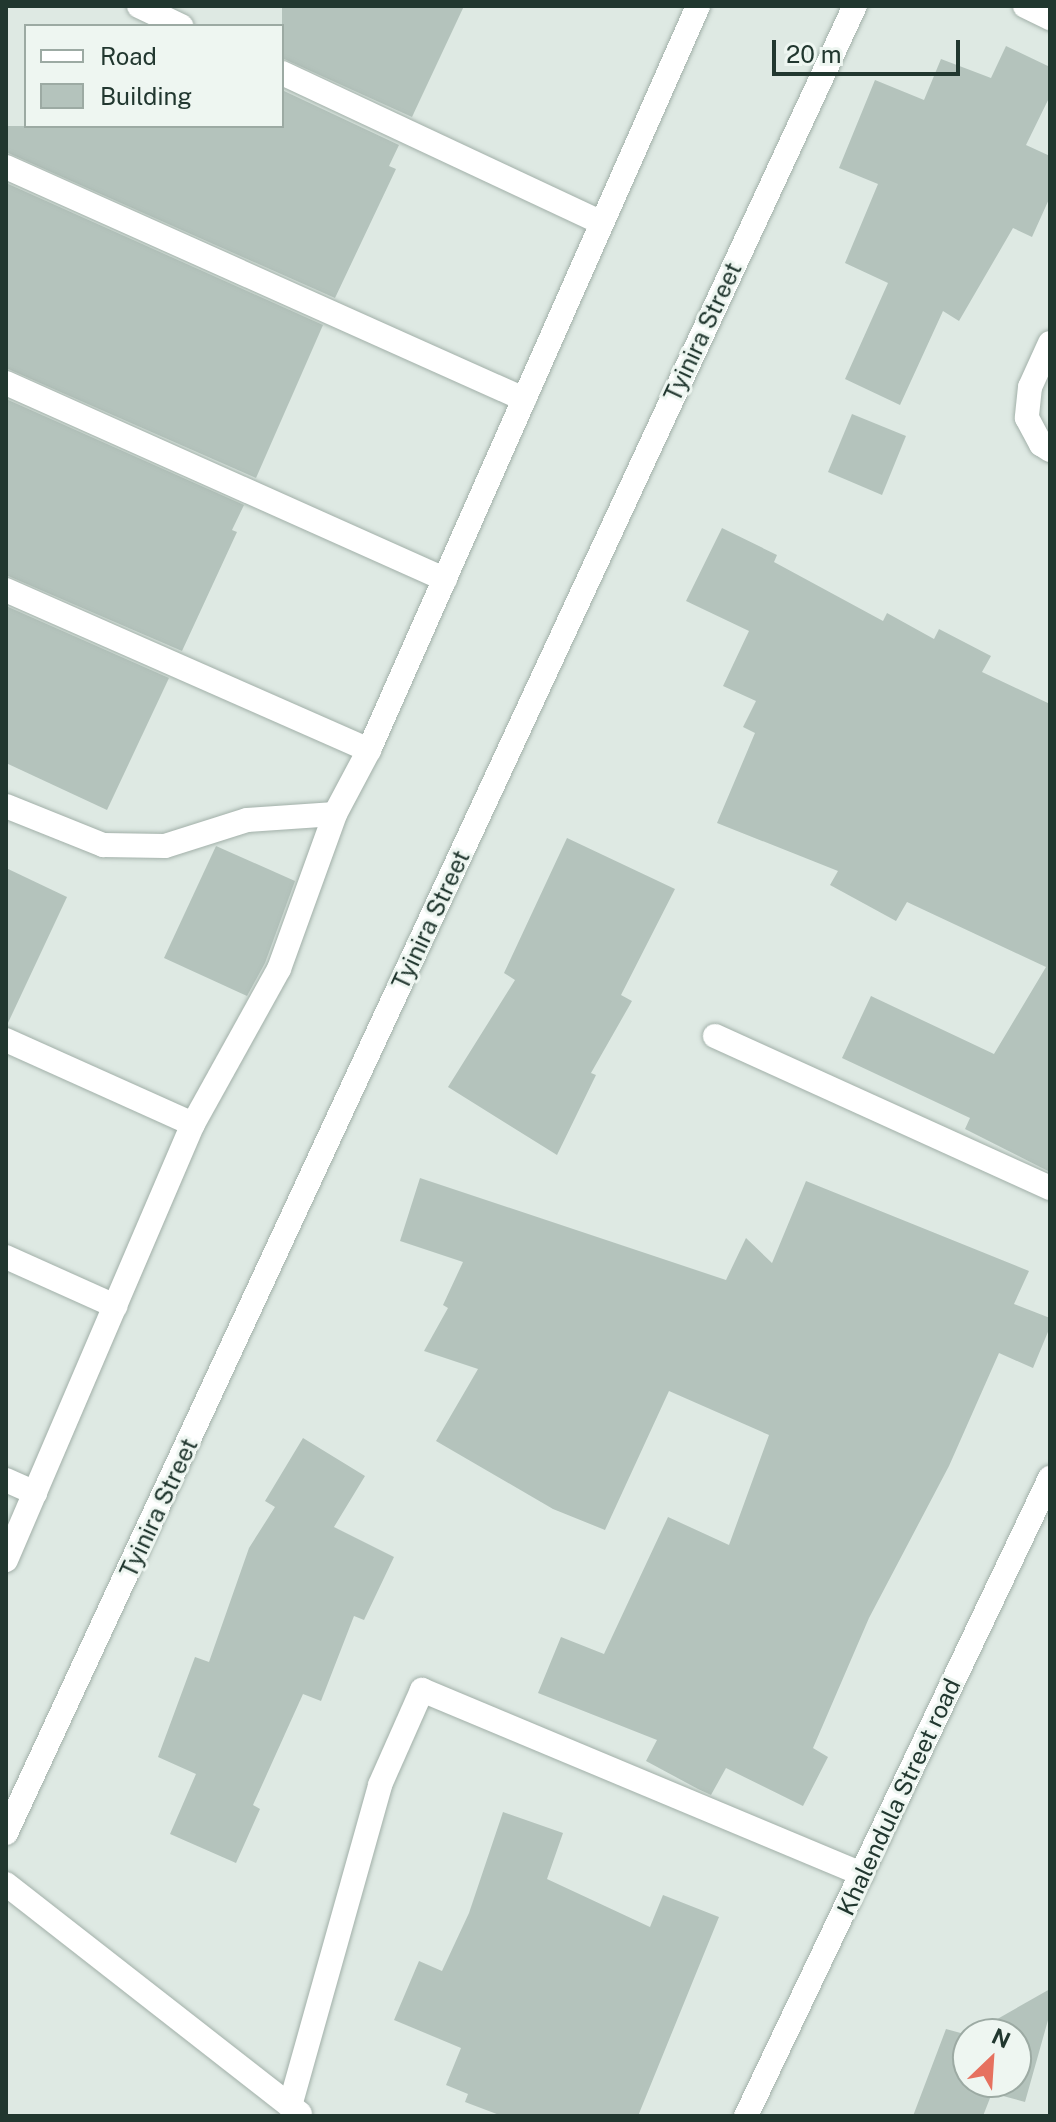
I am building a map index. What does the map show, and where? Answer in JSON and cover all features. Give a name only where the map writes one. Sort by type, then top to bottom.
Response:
[{"type":"street","points":[[139,6],[177,24]]},
{"type":"street","name":"Tyinira Street","points":[[6,1833],[855,6]]},
{"type":"street","points":[[1025,6],[1050,18]]},
{"type":"street","points":[[6,1560],[193,1124],[279,969],[335,814],[369,750],[445,579],[602,223],[691,9]]},
{"type":"street","points":[[284,74],[602,223]]},
{"type":"street","points":[[6,167],[524,399]]},
{"type":"street","points":[[1050,343],[1030,387],[1027,418],[1041,444],[1050,450]]},
{"type":"street","points":[[6,383],[445,579]]},
{"type":"street","points":[[6,590],[369,750]]},
{"type":"street","points":[[6,806],[103,845],[165,846],[247,820],[335,814]]},
{"type":"street","points":[[715,1036],[1050,1188]]},
{"type":"street","points":[[6,1040],[193,1124]]},
{"type":"street","points":[[6,1257],[115,1306]]},
{"type":"street","name":"Khalendula Street road","points":[[746,2116],[1050,1478]]},
{"type":"street","points":[[6,1480],[35,1493]]},
{"type":"street","points":[[6,1884],[296,2111],[380,1785],[422,1690],[862,1874]]},
{"type":"building","points":[[282,6],[464,6],[412,117],[284,59]]},
{"type":"building","points":[[1006,46],[1050,67],[1050,96],[1026,145],[1050,156],[1050,197],[1032,237],[1013,228],[959,321],[943,311],[900,405],[845,379],[888,283],[845,263],[878,184],[839,168],[875,80],[924,100],[941,59],[991,78]]},
{"type":"building","points":[[284,91],[399,145],[389,166],[396,169],[335,298],[6,152],[6,126],[284,128]]},
{"type":"building","points":[[6,183],[323,325],[256,478],[6,368]]},
{"type":"building","points":[[6,399],[244,505],[232,530],[237,532],[182,651],[6,575]]},
{"type":"building","points":[[852,414],[906,436],[882,495],[828,472]]},
{"type":"building","points":[[722,528],[777,555],[774,562],[883,621],[887,613],[934,639],[939,629],[991,656],[982,672],[1050,704],[1050,1172],[965,1129],[970,1118],[842,1058],[871,996],[994,1054],[1046,967],[907,902],[896,921],[830,885],[838,871],[717,823],[755,733],[743,727],[756,701],[723,686],[749,631],[686,601]]},
{"type":"building","points":[[6,606],[169,678],[107,810],[6,763]]},
{"type":"building","points":[[567,838],[675,889],[621,995],[632,1001],[591,1073],[596,1075],[557,1155],[448,1087],[515,980],[504,973]]},
{"type":"building","points":[[216,846],[295,881],[265,963],[247,996],[164,958]]},
{"type":"building","points":[[6,868],[67,897],[7,1025],[6,1025]]},
{"type":"building","points":[[420,1178],[726,1280],[746,1238],[772,1263],[806,1181],[1029,1271],[1014,1304],[1050,1318],[1050,1327],[1033,1368],[999,1353],[949,1466],[869,1618],[813,1748],[828,1757],[803,1806],[726,1768],[711,1795],[646,1761],[657,1740],[538,1693],[561,1637],[604,1654],[668,1517],[729,1545],[769,1435],[669,1391],[605,1530],[553,1509],[436,1441],[478,1369],[424,1351],[448,1308],[443,1305],[463,1262],[400,1241]]},
{"type":"building","points":[[303,1438],[365,1476],[334,1527],[394,1557],[364,1620],[354,1616],[321,1701],[303,1694],[253,1805],[260,1809],[236,1863],[170,1834],[196,1774],[158,1757],[195,1657],[209,1662],[249,1548],[275,1507],[265,1501]]},
{"type":"building","points":[[503,1812],[563,1833],[547,1879],[650,1927],[663,1895],[719,1917],[638,2116],[502,2116],[465,2102],[468,2094],[446,2085],[461,2048],[394,2020],[419,1961],[442,1971],[469,1913]]},
{"type":"building","points":[[1050,1989],[1050,2013],[1032,2077],[1032,2018],[999,2018]]},
{"type":"building","points":[[946,2029],[952,2031],[952,2098],[990,2098],[983,2116],[913,2116]]}]
